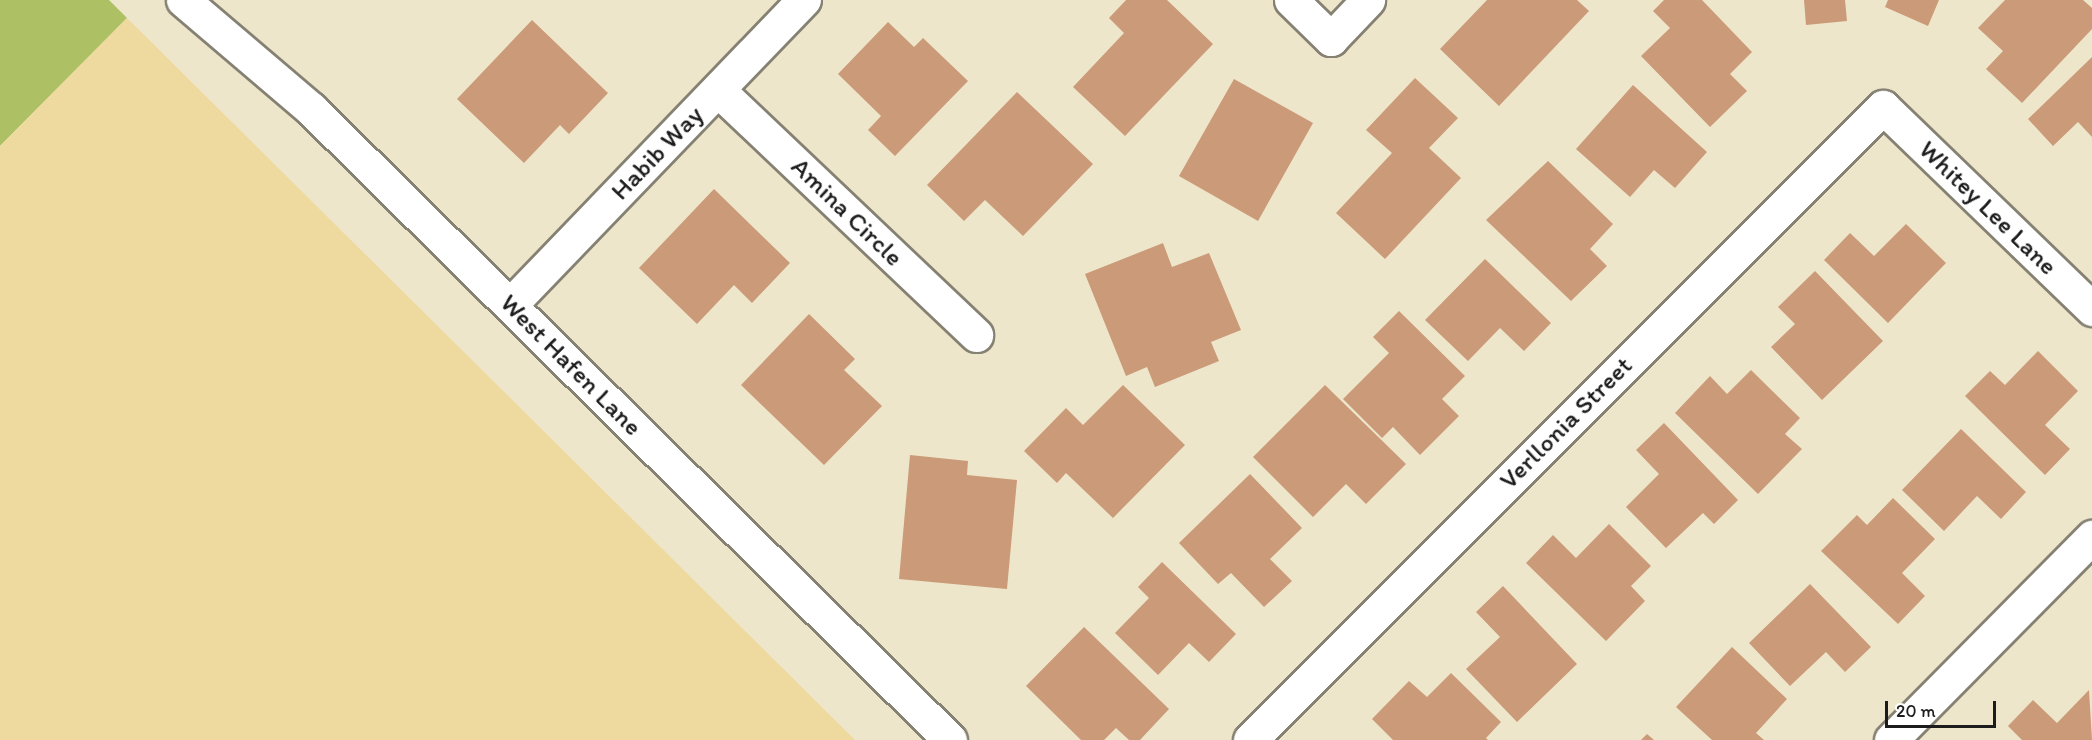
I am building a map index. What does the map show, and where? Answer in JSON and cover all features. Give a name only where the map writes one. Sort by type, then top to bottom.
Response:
[{"type":"street","name":"West Hafen Lane","points":[[183,0],[310,109],[950,740]]},
{"type":"street","name":"Habib Way","points":[[510,305],[804,0]]},
{"type":"street","points":[[1291,0],[1331,39],[1368,0]]},
{"type":"street","name":"Amina Circle","points":[[718,90],[976,335]]},
{"type":"street","name":"Whitey Lee Lane","points":[[1883,107],[2092,309]]},
{"type":"street","name":"Verllonia Street","points":[[1250,740],[1883,107]]},
{"type":"street","points":[[1891,740],[2092,537]]},
{"type":"green space","points":[[0,0],[109,0],[127,18],[0,146]]},
{"type":"sand","points":[[127,18],[855,740],[0,740],[0,146]]},
{"type":"building","points":[[1126,0],[1167,0],[1213,44],[1125,136],[1073,87],[1124,33],[1109,18]]},
{"type":"building","points":[[1487,0],[1577,0],[1589,11],[1499,106],[1440,49]]},
{"type":"building","points":[[1664,0],[1702,0],[1752,52],[1730,74],[1747,91],[1710,127],[1641,56],[1670,28],[1653,11]]},
{"type":"building","points":[[1804,0],[1845,0],[1847,21],[1806,25]]},
{"type":"building","points":[[1888,0],[1939,0],[1928,26],[1885,7]]},
{"type":"building","points":[[2005,0],[2083,0],[2092,8],[2092,29],[2022,103],[1986,69],[2003,51],[1978,28]]},
{"type":"building","points":[[532,20],[608,93],[569,134],[560,125],[524,163],[457,99]]},
{"type":"building","points":[[888,22],[914,47],[923,38],[968,81],[895,156],[868,130],[881,116],[838,74]]},
{"type":"building","points":[[2092,57],[2092,137],[2078,122],[2053,146],[2028,119]]},
{"type":"building","points":[[1415,78],[1458,118],[1429,148],[1461,178],[1385,259],[1336,213],[1392,153],[1366,130]]},
{"type":"building","points":[[1234,79],[1313,123],[1258,221],[1179,176]]},
{"type":"building","points":[[1633,85],[1707,152],[1675,188],[1654,170],[1630,197],[1576,149]]},
{"type":"building","points":[[1017,92],[1093,164],[1023,236],[985,200],[964,221],[927,185]]},
{"type":"building","points":[[1548,161],[1613,224],[1590,249],[1607,266],[1571,301],[1486,220]]},
{"type":"building","points":[[714,189],[790,263],[752,303],[734,285],[697,324],[639,268]]},
{"type":"building","points":[[1906,224],[1946,263],[1888,323],[1824,260],[1850,233],[1874,256]]},
{"type":"building","points":[[1163,243],[1172,267],[1209,253],[1241,330],[1211,342],[1219,361],[1155,387],[1147,367],[1126,376],[1085,274]]},
{"type":"building","points":[[1485,259],[1551,323],[1524,351],[1500,328],[1468,361],[1425,320]]},
{"type":"building","points":[[1815,271],[1883,341],[1822,400],[1771,347],[1795,324],[1778,307]]},
{"type":"building","points":[[1399,311],[1465,376],[1442,399],[1459,416],[1420,455],[1393,427],[1382,438],[1343,399],[1389,353],[1373,337]]},
{"type":"building","points":[[809,314],[855,359],[844,370],[882,406],[824,465],[741,385]]},
{"type":"building","points":[[2038,351],[2078,391],[2045,425],[2070,449],[2045,475],[1965,396],[1990,371],[2005,385]]},
{"type":"building","points":[[1751,370],[1800,418],[1785,434],[1802,449],[1758,494],[1675,413],[1710,376],[1727,394]]},
{"type":"building","points":[[1123,385],[1185,445],[1113,518],[1066,473],[1057,483],[1024,451],[1066,408],[1083,425]]},
{"type":"building","points":[[1325,385],[1406,464],[1366,504],[1346,484],[1313,517],[1253,457]]},
{"type":"building","points":[[1664,423],[1738,500],[1714,524],[1703,513],[1666,548],[1626,507],[1659,474],[1636,450]]},
{"type":"building","points":[[1961,429],[2026,492],[2001,519],[1977,496],[1944,531],[1902,490]]},
{"type":"building","points":[[910,455],[968,461],[967,475],[1017,480],[1007,589],[899,579]]},
{"type":"building","points":[[1250,474],[1302,528],[1270,559],[1292,581],[1264,607],[1231,573],[1218,584],[1179,543]]},
{"type":"building","points":[[1893,498],[1935,539],[1902,573],[1925,596],[1898,624],[1821,551],[1857,515],[1867,525]]},
{"type":"building","points":[[1609,524],[1651,566],[1631,586],[1645,601],[1606,641],[1526,563],[1553,535],[1576,558]]},
{"type":"building","points":[[1162,562],[1236,634],[1209,662],[1189,643],[1158,675],[1115,633],[1149,598],[1138,587]]},
{"type":"building","points":[[1810,584],[1871,647],[1845,672],[1826,652],[1790,686],[1749,643]]},
{"type":"building","points":[[1503,586],[1577,664],[1517,722],[1466,669],[1500,637],[1476,612]]},
{"type":"building","points":[[1084,627],[1169,709],[1140,740],[1129,740],[1116,728],[1104,740],[1081,740],[1026,686]]},
{"type":"building","points":[[1732,647],[1787,699],[1756,733],[1764,740],[1712,740],[1676,707]]},
{"type":"building","points":[[1451,673],[1501,722],[1486,738],[1488,740],[1393,740],[1372,719],[1409,681],[1427,697]]},
{"type":"building","points":[[2089,690],[2092,740],[2022,740],[2008,726],[2033,700],[2057,723]]},
{"type":"building","points":[[1647,734],[1654,740],[1641,740]]}]
